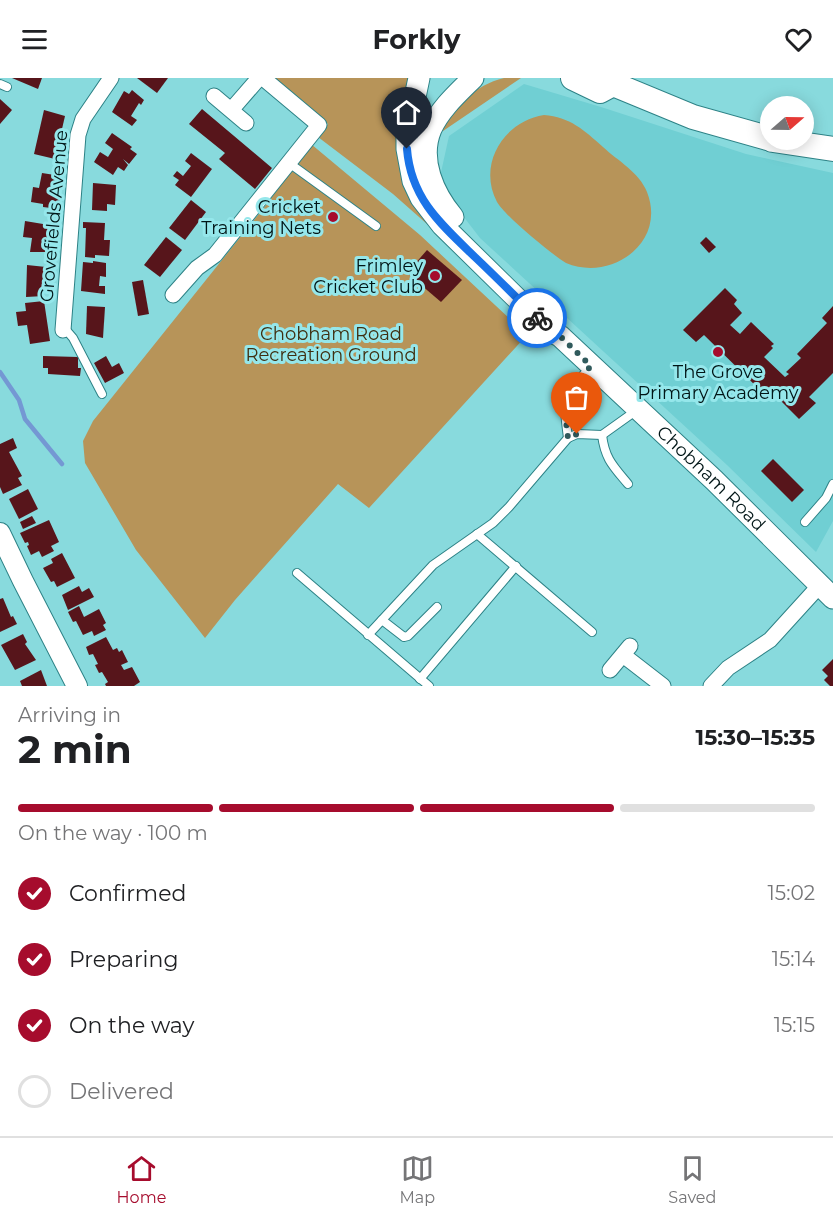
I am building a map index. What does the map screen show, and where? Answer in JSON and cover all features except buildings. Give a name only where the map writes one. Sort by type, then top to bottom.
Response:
[{"type":"main road","name":"Chobham Road","points":[[419,78],[407,135],[407,149],[413,181],[421,198],[442,225],[551,332],[560,336],[714,480],[827,591]]},
{"type":"main road","name":"Chobham Road","points":[[473,78],[447,104],[430,130],[428,165],[434,189],[441,202],[458,222],[558,324],[560,336]]},
{"type":"main road","points":[[573,78],[600,91],[611,81],[693,117],[760,136]]},
{"type":"main road","points":[[814,146],[833,149]]},
{"type":"street","name":"Grovefields Avenue","points":[[63,330],[78,135],[83,119],[111,78]]},
{"type":"street","points":[[173,296],[197,268],[214,255],[319,125],[261,78],[231,109]]},
{"type":"street","points":[[214,96],[246,123]]},
{"type":"street","points":[[0,533],[77,686]]},
{"type":"street","points":[[711,686],[728,668],[770,640],[827,591]]},
{"type":"street","points":[[610,670],[626,650],[663,686]]},
{"type":"lane","points":[[289,162],[376,226]]},
{"type":"lane","points":[[63,330],[73,338],[102,394]]},
{"type":"lane","points":[[568,438],[565,399],[570,389],[591,366]]},
{"type":"lane","points":[[368,635],[433,565],[493,523],[568,438],[577,434],[602,435],[638,410]]},
{"type":"lane","points":[[602,435],[608,460],[628,484]]},
{"type":"lane","points":[[805,522],[826,498],[833,484]]},
{"type":"lane","points":[[477,534],[592,632]]},
{"type":"lane","points":[[420,679],[516,566]]},
{"type":"lane","points":[[297,573],[429,686]]},
{"type":"lane","points":[[382,620],[404,637],[408,636],[437,607]]},
{"type":"shaded area","name":"The Grove Primary Academy","points":[[524,84],[746,154],[833,173],[833,521],[816,552],[727,465],[480,238],[453,203],[440,177],[449,136]]},
{"type":"green space","points":[[273,78],[409,78],[409,94],[436,232],[393,194],[318,137],[328,124]]},
{"type":"green space","points":[[504,78],[521,78],[443,131],[435,128],[475,91]]},
{"type":"green space","points":[[544,115],[562,118],[583,130],[634,173],[647,192],[651,210],[649,227],[642,242],[631,254],[617,262],[600,267],[583,267],[566,263],[529,234],[497,202],[490,173],[498,146],[517,126]]},
{"type":"green space","name":"Chobham Road Recreation Ground","points":[[311,144],[420,235],[527,335],[369,508],[338,484],[235,600],[205,638],[136,550],[85,463],[83,441],[93,421],[266,205]]},
{"type":"waterway","points":[[0,372],[19,400],[25,419],[62,464]]},
{"type":"way so far","points":[[537,318],[551,332],[560,336],[591,366],[570,389],[564,405],[568,438],[577,434]]},
{"type":"place","name":"Cricket Training Nets","points":[[333,217]]},
{"type":"place","name":"Frimley Cricket Club","points":[[435,276]]},
{"type":"place","name":"The Grove Primary Academy","points":[[718,352]]},
{"type":"route","points":[[407,149],[413,181],[426,206],[442,225],[537,318]]}]
